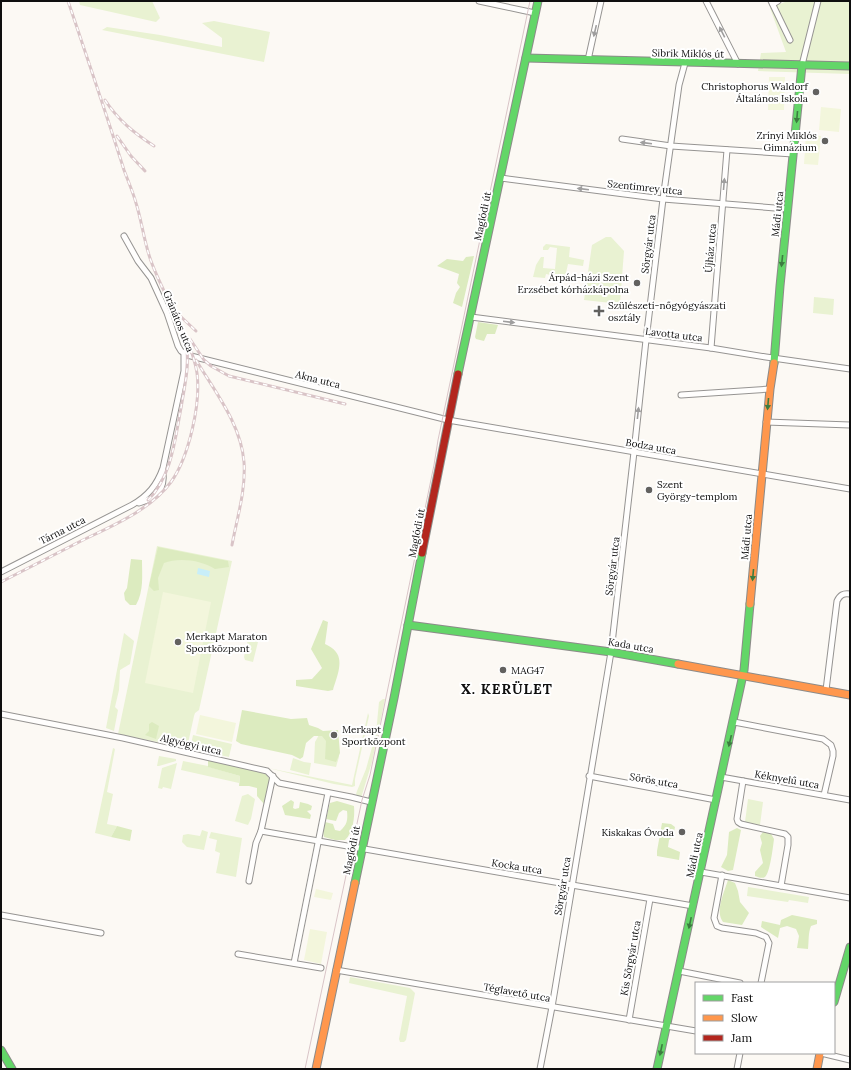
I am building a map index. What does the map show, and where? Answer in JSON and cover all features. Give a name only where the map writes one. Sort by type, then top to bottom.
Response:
[{"type":"street","points":[[479,1],[536,13]]},
{"type":"street","name":"Maglódi út","points":[[316,1069],[408,625],[448,420],[538,1]]},
{"type":"street","points":[[588,60],[601,1]]},
{"type":"street","points":[[706,1],[738,64]]},
{"type":"street","points":[[778,1],[772,3],[790,40]]},
{"type":"street","name":"Mádi utca","points":[[657,1069],[722,777],[743,675],[766,422],[774,358],[801,70],[818,1]]},
{"type":"street","name":"Sibrik Miklós út","points":[[526,58],[850,66]]},
{"type":"street","name":"Sörgyár utca","points":[[540,1069],[552,1007],[571,884],[611,652],[663,199],[679,85],[685,63]]},
{"type":"street","points":[[622,139],[671,146],[793,154]]},
{"type":"street","name":"Újház utca","points":[[711,348],[727,150]]},
{"type":"street","name":"Szentimrey utca","points":[[501,178],[663,199],[788,209]]},
{"type":"street","name":"Gránátos utca","points":[[124,236],[138,262],[151,278],[167,313],[178,346],[184,353],[185,360],[183,376],[163,468],[164,483],[159,492],[150,500],[132,505]]},
{"type":"street","name":"Lavotta utca","points":[[471,317],[711,348],[850,369]]},
{"type":"street","name":"Akna utca","points":[[184,353],[189,356],[448,420]]},
{"type":"street","points":[[681,395],[770,389]]},
{"type":"street","name":"Bodza utca","points":[[448,420],[850,489]]},
{"type":"street","points":[[766,422],[850,425]]},
{"type":"street","name":"Tárna utca","points":[[1,572],[132,505]]},
{"type":"street","points":[[826,690],[837,601],[842,595],[847,594]]},
{"type":"street","name":"Kada utca","points":[[408,625],[611,652],[850,695]]},
{"type":"street","name":"Algyógyi utca","points":[[1,714],[122,738],[267,771],[279,783],[371,802]]},
{"type":"street","points":[[734,722],[824,739],[833,750],[824,795]]},
{"type":"street","points":[[249,881],[256,843],[261,831],[273,776]]},
{"type":"street","name":"Sörös utca","points":[[589,776],[716,800]]},
{"type":"street","name":"Kéknyelű utca","points":[[722,777],[850,800]]},
{"type":"street","points":[[743,781],[738,822],[785,834],[788,837],[781,886]]},
{"type":"street","points":[[294,963],[328,793]]},
{"type":"street","name":"Kocka utca","points":[[261,831],[693,906]]},
{"type":"street","points":[[701,872],[850,898]]},
{"type":"street","points":[[722,875],[714,918],[715,923],[717,926],[722,928],[756,933],[766,937],[769,944],[761,982]]},
{"type":"street","name":"Kis Sörgyár utca","points":[[629,1020],[650,899]]},
{"type":"street","points":[[1,915],[101,933]]},
{"type":"street","points":[[835,999],[850,947]]},
{"type":"street","points":[[238,954],[321,968]]},
{"type":"street","name":"Téglavető utca","points":[[336,970],[695,1030]]},
{"type":"street","points":[[679,971],[735,982]]},
{"type":"street","points":[[1,1050],[12,1069]]},
{"type":"street","points":[[737,1069],[740,1054]]},
{"type":"street","points":[[817,1069],[821,1054]]},
{"type":"street","points":[[825,1054],[850,1060]]},
{"type":"green space","points":[[79,1],[152,1],[160,18],[156,22],[80,5]]},
{"type":"green space","points":[[792,1],[850,1],[850,74],[758,71],[761,53],[786,52],[770,8]]},
{"type":"green space","points":[[214,21],[270,32],[264,62],[102,30],[107,27],[222,47],[222,38],[202,23]]},
{"type":"green space","points":[[769,77],[785,77],[784,110],[768,110]]},
{"type":"green space","points":[[821,107],[841,109],[839,132],[819,130]]},
{"type":"green space","points":[[806,134],[821,136],[818,165],[804,164]]},
{"type":"green space","points":[[606,237],[611,237],[624,251],[620,304],[584,300],[592,245]]},
{"type":"green space","points":[[546,244],[570,247],[569,257],[584,260],[583,266],[568,264],[564,278],[546,274],[545,278],[533,277],[536,265],[541,257],[544,257],[543,268],[555,269],[557,248],[550,247],[548,250],[543,250],[543,247]]},
{"type":"green space","points":[[474,256],[462,307],[453,303],[456,293],[460,287],[457,283],[459,274],[437,266],[447,259],[463,261],[466,257]]},
{"type":"green space","points":[[814,297],[834,299],[833,315],[813,313]]},
{"type":"green space","points":[[478,322],[498,325],[495,334],[487,334],[484,341],[476,339],[475,337]]},
{"type":"green space","points":[[157,546],[232,561],[199,710],[194,716],[187,748],[118,734]]},
{"type":"green space","points":[[158,547],[228,561],[229,567],[215,569],[204,563],[190,560],[170,561],[164,563],[158,578],[159,590],[154,591],[149,586]]},
{"type":"green space","points":[[131,559],[142,560],[141,589],[139,600],[136,605],[130,605],[125,600],[124,593],[127,588]]},
{"type":"green space","name":"Merkapt Maraton Sportközpont","points":[[163,592],[211,602],[193,693],[145,683]]},
{"type":"green space","points":[[323,620],[328,622],[325,644],[335,651],[339,661],[339,671],[333,690],[328,691],[296,686],[296,680],[312,679],[322,668],[311,649]]},
{"type":"green space","points":[[124,633],[134,641],[130,664],[120,670],[119,690],[115,707],[118,710],[114,731],[106,728]]},
{"type":"green space","points":[[248,639],[258,642],[253,662],[245,660],[244,657]]},
{"type":"green space","points":[[385,699],[372,762],[361,798],[359,798],[356,794],[366,769],[376,733],[379,702]]},
{"type":"green space","points":[[242,710],[291,719],[307,718],[309,725],[323,731],[338,730],[340,753],[336,762],[325,759],[326,741],[322,736],[314,736],[306,743],[303,757],[300,759],[292,755],[241,744],[236,741]]},
{"type":"green space","points":[[368,713],[369,716],[355,779],[355,786],[352,787],[334,784],[268,768],[352,785]]},
{"type":"green space","points":[[200,715],[236,723],[232,742],[196,734]]},
{"type":"green space","points":[[152,722],[159,726],[156,739],[145,735],[149,731],[149,724]]},
{"type":"green space","points":[[337,732],[339,757],[336,767],[314,763],[315,742],[320,733]]},
{"type":"green space","points":[[193,735],[232,744],[229,757],[190,749]]},
{"type":"green space","points":[[113,748],[115,749],[107,792],[113,794],[107,824],[117,826],[111,837],[95,833]]},
{"type":"green space","points":[[159,756],[176,759],[176,761],[157,766]]},
{"type":"green space","points":[[293,758],[311,763],[309,775],[290,770]]},
{"type":"green space","points":[[208,760],[266,774],[270,780],[264,804],[257,796],[257,788],[239,786],[240,776],[208,767]]},
{"type":"green space","points":[[183,761],[208,766],[240,776],[239,783],[181,770]]},
{"type":"green space","points":[[177,763],[171,789],[163,787],[162,789],[158,788],[162,768]]},
{"type":"green space","points":[[248,794],[255,799],[251,819],[248,825],[235,821],[242,796]]},
{"type":"green space","points":[[748,799],[763,802],[760,825],[745,822]]},
{"type":"green space","points":[[291,800],[294,802],[293,808],[295,809],[299,808],[300,802],[312,806],[311,810],[307,811],[311,815],[310,819],[285,815],[282,806]]},
{"type":"green space","points":[[337,801],[354,806],[353,824],[348,837],[345,840],[335,840],[324,837],[323,831],[325,822],[333,824],[335,830],[340,831],[346,822],[347,811],[343,810],[339,813],[336,821],[326,819],[330,803]]},
{"type":"green space","points":[[662,823],[671,824],[675,827],[673,837],[669,840],[668,847],[680,852],[679,860],[657,856]]},
{"type":"green space","points":[[117,826],[132,830],[130,841],[111,837]]},
{"type":"green space","points":[[737,828],[741,830],[733,870],[728,871],[721,867],[727,855],[729,832]]},
{"type":"green space","points":[[202,830],[208,832],[204,850],[187,847],[182,842],[183,835],[188,834],[200,836]]},
{"type":"green space","points":[[211,832],[242,838],[236,877],[216,873],[220,853],[215,851],[217,840],[209,838]]},
{"type":"green space","points":[[763,832],[770,832],[774,839],[767,875],[764,878],[761,878],[755,876],[755,872],[763,863],[760,850],[762,843],[760,836]]},
{"type":"green space","points":[[728,880],[735,883],[740,902],[749,913],[742,925],[723,922],[721,918],[720,907]]},
{"type":"green space","points":[[748,887],[809,897],[808,903],[789,900],[788,902],[747,896]]},
{"type":"green space","points":[[316,889],[333,893],[331,900],[314,897]]},
{"type":"green space","points":[[792,915],[817,920],[817,924],[811,926],[810,929],[808,949],[797,948],[799,936],[796,929],[787,926],[780,928],[778,938],[761,927],[762,921],[780,925],[781,920]]},
{"type":"green space","points":[[310,929],[327,932],[321,964],[304,960]]},
{"type":"green space","points":[[350,977],[410,988],[415,993],[406,1040],[404,1042],[400,1042],[399,1039],[407,996],[349,983]]},
{"type":"water","points":[[198,568],[210,571],[209,577],[197,574]]},
{"type":"tram line","points":[[305,1069],[362,800],[370,775],[438,440],[530,1]]},
{"type":"railway","points":[[1,582],[131,516],[153,501],[171,482],[183,459],[192,429],[197,399],[198,385],[194,359],[151,261],[135,199],[68,1]]},
{"type":"railway","points":[[105,100],[115,114],[127,126],[154,146]]},
{"type":"railway","points":[[117,136],[131,156],[145,171]]},
{"type":"railway","points":[[178,314],[196,331]]},
{"type":"railway","points":[[190,339],[204,360],[211,366],[229,376],[345,404]]},
{"type":"railway","points":[[148,500],[162,480],[171,457],[186,379],[187,350]]},
{"type":"railway","points":[[196,360],[233,421],[242,448],[244,483],[232,545]]},
{"type":"traffic: fast","points":[[458,374],[538,1]]},
{"type":"traffic: fast","points":[[526,58],[850,66]]},
{"type":"traffic: fast","points":[[774,363],[780,286],[802,65]]},
{"type":"traffic: fast","points":[[355,883],[394,698],[422,553]]},
{"type":"traffic: fast","points":[[657,1069],[744,670],[750,604]]},
{"type":"traffic: fast","points":[[408,625],[611,652],[678,664]]},
{"type":"traffic: fast","points":[[835,999],[850,947]]},
{"type":"traffic: fast","points":[[1,1050],[12,1069]]},
{"type":"traffic: slow","points":[[750,604],[770,389],[774,363]]},
{"type":"traffic: slow","points":[[678,664],[850,695]]},
{"type":"traffic: slow","points":[[316,1069],[355,883]]},
{"type":"traffic: slow","points":[[817,1069],[820,1054]]},
{"type":"traffic: jam","points":[[422,553],[458,374]]},
{"type":"place","name":"Christophorus Waldorf Általános Iskola","points":[[816,92]]},
{"type":"place","name":"Zrínyi Miklós Gimnázium","points":[[825,141]]},
{"type":"place","name":"Árpád-házi Szent Erzsébet kórházkápolna","points":[[637,283]]},
{"type":"place","name":"Szülészeti-nőgyógyászati osztály","points":[[599,311]]},
{"type":"place","name":"Szent György-templom","points":[[649,490]]},
{"type":"place","name":"Merkapt Maraton Sportközpont","points":[[178,642]]},
{"type":"place","name":"MAG47","points":[[503,670]]},
{"type":"place","name":"Merkapt Sportközpont","points":[[334,735]]},
{"type":"place","name":"Kiskakas Óvoda","points":[[682,832]]},
{"type":"district","name":"X. KERÜLET","points":[[507,689]]}]
